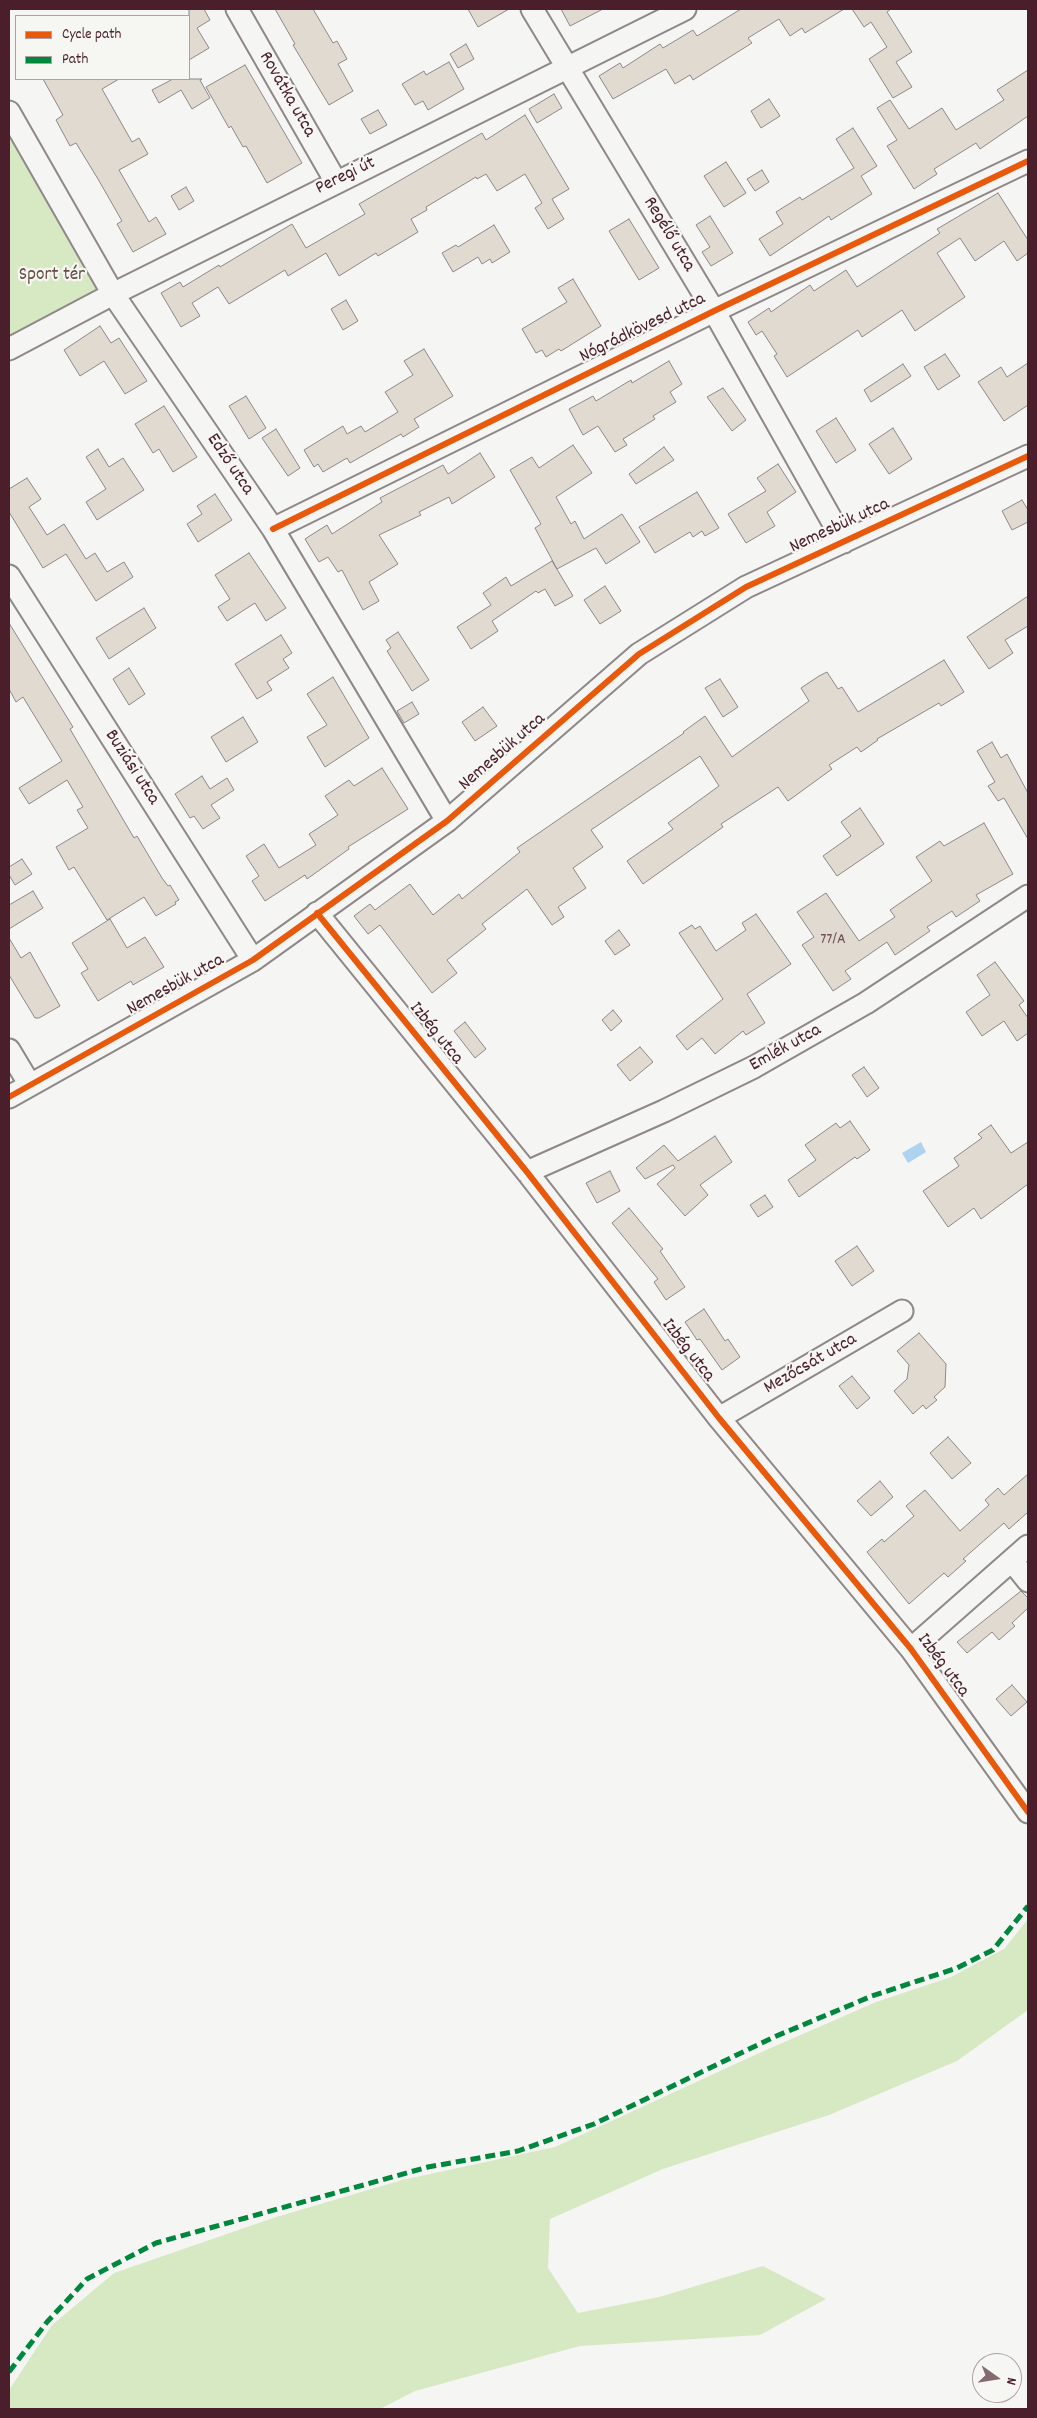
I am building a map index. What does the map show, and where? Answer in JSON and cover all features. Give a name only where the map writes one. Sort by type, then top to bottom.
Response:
[{"type":"street","name":"Rovátka utca","points":[[237,9],[336,182]]},
{"type":"street","name":"Regélő utca","points":[[532,9],[714,310],[844,542]]},
{"type":"street","name":"Peregi út","points":[[9,349],[113,294],[685,9]]},
{"type":"street","name":"Edző utca","points":[[9,112],[113,294],[273,529],[447,821]]},
{"type":"street","name":"Nógrádkövesd utca","points":[[273,529],[714,310],[1028,161]]},
{"type":"street","name":"Nemesbük utca","points":[[9,1097],[253,960],[447,821],[640,654],[746,587],[1028,456]]},
{"type":"street","name":"Buziási utca","points":[[9,576],[253,960]]},
{"type":"street","name":"Emlék utca","points":[[527,1172],[664,1111],[754,1067],[866,1003],[1028,896]]},
{"type":"street","name":"Izbég utca","points":[[317,913],[527,1172],[720,1418],[911,1649],[1028,1812]]},
{"type":"street","points":[[9,1050],[30,1085]]},
{"type":"street","name":"Mezőcsát utca","points":[[720,1418],[902,1311]]},
{"type":"street","points":[[911,1649],[1028,1546]]},
{"type":"street","points":[[1012,1562],[1028,1581]]},
{"type":"green space","name":"Sport tér","points":[[9,112],[113,294],[9,349]]},
{"type":"green space","points":[[1028,1919],[1028,2010],[957,2061],[829,2115],[663,2169],[550,2219],[548,2268],[578,2313],[659,2297],[763,2266],[826,2299],[760,2335],[580,2346],[415,2391],[380,2409],[9,2409],[9,2390],[52,2325],[114,2273],[273,2218],[402,2180],[555,2147],[757,2054],[876,2002],[951,1977],[1004,1949]]},
{"type":"water","points":[[921,1142],[926,1152],[908,1163],[902,1153]]},
{"type":"building","points":[[189,9],[204,9],[210,20],[197,28],[209,48],[190,59],[190,15]]},
{"type":"building","points":[[275,9],[313,9],[333,43],[337,41],[347,59],[338,64],[353,91],[329,105],[293,45],[295,44]]},
{"type":"building","points":[[468,9],[509,9],[478,27]]},
{"type":"building","points":[[561,9],[603,9],[570,26]]},
{"type":"building","points":[[741,9],[844,9],[805,33],[802,28],[790,36],[779,19],[748,38],[752,43],[693,80],[690,75],[675,84],[666,69],[613,99],[599,76],[620,63],[623,68],[660,44],[663,48],[693,30],[697,36]]},
{"type":"building","points":[[852,9],[891,9],[887,12],[912,52],[896,62],[912,87],[893,98],[869,59],[887,47],[871,22],[864,27]]},
{"type":"building","points":[[466,44],[474,59],[458,68],[450,54]]},
{"type":"building","points":[[449,62],[464,89],[428,110],[423,101],[415,105],[402,84],[424,71],[426,75]]},
{"type":"building","points":[[245,65],[302,163],[267,183],[246,146],[243,147],[231,126],[229,128],[206,87]]},
{"type":"building","points":[[1028,70],[1028,116],[980,149],[976,143],[934,169],[937,174],[914,189],[887,146],[897,140],[877,108],[890,100],[909,129],[942,108],[956,130],[1004,100],[997,90]]},
{"type":"building","points":[[202,79],[200,80],[210,98],[192,109],[181,90],[159,103],[152,90],[171,80]]},
{"type":"building","points":[[44,80],[117,80],[102,89],[132,142],[139,138],[148,154],[119,170],[149,222],[156,217],[166,234],[133,252],[117,224],[122,221],[98,179],[76,143],[70,146],[56,120],[63,115]]},
{"type":"building","points":[[554,94],[562,108],[537,123],[529,109]]},
{"type":"building","points":[[769,99],[780,116],[761,128],[751,111]]},
{"type":"building","points":[[378,110],[387,125],[370,134],[361,119]]},
{"type":"building","points":[[525,115],[569,189],[552,199],[564,219],[548,229],[535,208],[542,203],[525,174],[497,191],[486,174],[477,179],[476,177],[426,207],[427,210],[411,219],[418,232],[378,256],[376,253],[339,276],[326,253],[288,276],[285,270],[229,304],[218,287],[192,303],[200,316],[181,327],[161,293],[180,282],[183,287],[292,224],[306,248],[365,214],[359,204],[482,133],[486,140]]},
{"type":"building","points":[[853,128],[877,166],[861,176],[872,194],[831,220],[829,216],[770,256],[759,239],[783,224],[776,212],[800,197],[802,200],[854,168],[836,139]]},
{"type":"building","points":[[726,162],[746,193],[724,207],[704,176]]},
{"type":"building","points":[[762,170],[769,182],[755,191],[747,179]]},
{"type":"building","points":[[186,187],[194,201],[179,210],[171,196]]},
{"type":"building","points":[[998,193],[1028,240],[1028,253],[1017,261],[1004,241],[975,261],[960,238],[937,253],[965,297],[915,331],[902,310],[862,337],[858,330],[787,377],[774,356],[777,354],[762,331],[756,335],[748,322],[769,308],[771,312],[810,285],[814,291],[846,270],[857,287],[940,233],[937,229]]},
{"type":"building","points":[[710,216],[733,253],[711,266],[702,252],[710,247],[696,225]]},
{"type":"building","points":[[629,219],[659,268],[639,280],[609,231]]},
{"type":"building","points":[[494,225],[510,252],[492,263],[490,259],[482,264],[478,257],[453,272],[442,253],[456,245],[458,247]]},
{"type":"building","points":[[573,279],[601,326],[561,351],[559,349],[546,357],[542,350],[536,353],[522,329],[567,302],[558,288]]},
{"type":"building","points":[[346,300],[358,321],[343,330],[331,309]]},
{"type":"building","points":[[100,326],[111,343],[119,338],[147,381],[125,394],[104,361],[80,376],[64,350]]},
{"type":"building","points":[[424,349],[453,396],[414,419],[419,427],[403,437],[401,434],[350,463],[347,458],[323,472],[318,464],[314,467],[304,450],[343,426],[347,434],[361,426],[365,432],[398,412],[385,392],[413,375],[404,361]]},
{"type":"building","points":[[945,354],[960,376],[938,390],[924,367]]},
{"type":"building","points":[[669,361],[682,384],[670,392],[676,402],[653,416],[655,419],[623,439],[627,445],[615,452],[598,426],[583,435],[569,409],[593,396],[596,401],[631,380],[632,383]]},
{"type":"building","points":[[1028,363],[1028,405],[1004,421],[978,382],[1001,367],[1007,377]]},
{"type":"building","points":[[903,364],[911,376],[871,402],[864,390]]},
{"type":"building","points":[[723,388],[746,420],[732,431],[707,397]]},
{"type":"building","points":[[246,396],[266,428],[249,439],[229,406]]},
{"type":"building","points":[[164,406],[197,457],[173,472],[159,449],[153,453],[135,424]]},
{"type":"building","points":[[836,418],[856,450],[836,463],[816,431]]},
{"type":"building","points":[[893,428],[912,459],[889,474],[869,444]]},
{"type":"building","points":[[276,429],[300,468],[288,476],[262,438]]},
{"type":"building","points":[[573,445],[592,473],[556,497],[571,524],[575,521],[584,539],[622,514],[640,542],[606,564],[596,548],[557,569],[535,528],[541,524],[510,470],[532,457],[539,468]]},
{"type":"building","points":[[664,447],[674,460],[636,484],[629,474]]},
{"type":"building","points":[[98,449],[109,467],[123,458],[144,490],[97,520],[86,502],[106,489],[86,457]]},
{"type":"building","points":[[480,453],[495,477],[452,504],[449,497],[419,512],[421,515],[379,535],[398,564],[369,582],[379,601],[363,610],[342,570],[338,572],[328,557],[319,562],[305,539],[327,525],[332,534],[382,502],[380,498],[443,465],[448,474]]},
{"type":"building","points":[[778,464],[796,492],[767,512],[775,526],[746,543],[728,514],[766,491],[757,478]]},
{"type":"building","points":[[27,478],[41,499],[29,507],[47,535],[64,524],[86,559],[95,553],[107,572],[124,562],[133,577],[96,601],[66,554],[43,568],[9,512],[9,489]]},
{"type":"building","points":[[697,492],[719,528],[705,536],[702,531],[693,537],[690,532],[655,553],[639,527]]},
{"type":"building","points":[[215,494],[232,520],[198,542],[187,524],[202,514],[197,506]]},
{"type":"building","points":[[1022,500],[1028,510],[1028,522],[1012,530],[1002,511]]},
{"type":"building","points":[[249,553],[286,608],[266,621],[255,603],[227,621],[218,607],[230,599],[215,575]]},
{"type":"building","points":[[552,561],[573,596],[555,606],[545,589],[538,593],[536,591],[492,621],[498,631],[471,649],[457,627],[491,605],[483,593],[506,577],[511,586]]},
{"type":"building","points":[[605,586],[621,611],[600,624],[584,600]]},
{"type":"building","points":[[1028,596],[1028,626],[1005,640],[1013,653],[989,669],[967,637]]},
{"type":"building","points":[[144,608],[156,628],[109,659],[96,638]]},
{"type":"building","points":[[9,623],[73,727],[70,729],[134,838],[137,836],[162,878],[168,886],[170,885],[179,900],[175,902],[176,904],[156,916],[144,897],[107,920],[74,867],[69,870],[56,847],[88,828],[77,810],[83,807],[67,780],[29,804],[19,788],[62,761],[23,697],[16,702],[9,689]]},
{"type":"building","points":[[398,632],[429,680],[412,691],[387,651],[391,648],[386,640]]},
{"type":"building","points":[[281,635],[292,653],[283,659],[289,668],[267,682],[272,690],[257,699],[235,664]]},
{"type":"building","points":[[944,660],[964,692],[941,706],[939,703],[877,739],[861,752],[857,747],[829,765],[832,769],[788,801],[778,787],[721,824],[723,827],[643,884],[627,861],[673,829],[668,823],[719,786],[700,756],[591,830],[603,847],[573,868],[586,888],[558,907],[564,917],[552,925],[527,889],[482,924],[486,929],[447,960],[457,973],[432,993],[380,925],[368,934],[354,916],[370,904],[375,910],[410,884],[433,915],[459,894],[462,899],[520,852],[517,848],[684,733],[705,716],[732,757],[809,701],[801,688],[827,672],[838,689],[842,687],[858,712]]},
{"type":"building","points":[[129,668],[145,694],[129,705],[113,679]]},
{"type":"building","points":[[333,677],[369,738],[325,767],[307,737],[327,725],[307,694]]},
{"type":"building","points":[[720,679],[738,707],[723,717],[705,688]]},
{"type":"building","points":[[412,702],[419,714],[404,723],[397,711]]},
{"type":"building","points":[[483,707],[497,726],[475,741],[462,722]]},
{"type":"building","points":[[243,717],[258,742],[226,762],[211,737]]},
{"type":"building","points":[[992,742],[1001,758],[1007,754],[1028,793],[1028,839],[1004,798],[998,801],[988,786],[995,782],[977,751]]},
{"type":"building","points":[[382,768],[408,809],[348,847],[349,849],[307,879],[305,875],[265,901],[252,881],[259,876],[246,856],[264,844],[279,868],[316,845],[309,834],[338,815],[325,796],[349,780],[354,786]]},
{"type":"building","points":[[202,776],[210,789],[227,778],[234,790],[211,805],[220,818],[203,829],[194,816],[190,818],[175,794]]},
{"type":"building","points":[[860,808],[884,844],[837,876],[823,856],[851,836],[841,822]]},
{"type":"building","points":[[984,823],[1013,874],[976,895],[980,901],[956,917],[952,911],[927,927],[930,931],[895,955],[887,942],[845,971],[851,979],[833,991],[802,945],[814,937],[797,912],[826,893],[859,941],[895,917],[890,910],[932,881],[916,857],[940,841],[944,846]]},
{"type":"building","points":[[22,859],[32,874],[15,885],[9,875],[9,867]]},
{"type":"building","points":[[33,891],[43,908],[9,929],[9,905]]},
{"type":"building","points":[[756,914],[791,964],[747,994],[765,1023],[746,1035],[743,1031],[715,1054],[702,1038],[687,1050],[676,1036],[723,999],[679,933],[692,925],[695,929],[700,926],[716,951],[746,930],[742,923]]},
{"type":"building","points":[[110,919],[127,948],[145,937],[164,967],[133,985],[131,981],[98,1001],[81,973],[88,969],[72,943]]},
{"type":"building","points":[[619,930],[630,945],[615,955],[605,941]]},
{"type":"building","points":[[9,938],[21,958],[30,952],[60,1006],[39,1018],[35,1018],[9,975]]},
{"type":"building","points":[[995,962],[1024,1001],[1019,1005],[1028,1018],[1028,1033],[1017,1041],[1004,1021],[982,1036],[966,1012],[990,995],[977,975]]},
{"type":"building","points":[[613,1010],[622,1021],[611,1031],[602,1020]]},
{"type":"building","points":[[465,1022],[486,1049],[475,1058],[454,1031]]},
{"type":"building","points":[[640,1047],[653,1062],[630,1081],[617,1065]]},
{"type":"building","points":[[864,1067],[879,1088],[867,1097],[852,1075]]},
{"type":"building","points":[[850,1121],[870,1150],[857,1159],[855,1157],[799,1197],[788,1180],[816,1160],[805,1145],[836,1123],[840,1128]]},
{"type":"building","points":[[991,1125],[1011,1153],[1028,1142],[1028,1184],[981,1219],[974,1208],[948,1227],[923,1191],[959,1166],[954,1158],[982,1138],[978,1134]]},
{"type":"building","points":[[715,1136],[732,1162],[700,1185],[708,1195],[685,1216],[657,1184],[675,1168],[673,1165],[645,1179],[636,1168],[664,1145],[678,1161]]},
{"type":"building","points":[[610,1171],[620,1191],[597,1203],[586,1183]]},
{"type":"building","points":[[765,1195],[773,1207],[758,1217],[750,1205]]},
{"type":"building","points":[[629,1208],[663,1249],[660,1251],[685,1287],[666,1300],[654,1282],[658,1279],[612,1223]]},
{"type":"building","points":[[857,1246],[874,1271],[852,1286],[835,1261]]},
{"type":"building","points":[[704,1309],[725,1341],[728,1339],[740,1357],[722,1370],[700,1339],[697,1340],[685,1322]]},
{"type":"building","points":[[919,1333],[946,1364],[945,1387],[934,1397],[937,1400],[926,1409],[923,1405],[913,1414],[894,1391],[907,1379],[909,1365],[897,1351]]},
{"type":"building","points":[[852,1376],[870,1398],[857,1409],[839,1386]]},
{"type":"building","points":[[948,1437],[971,1463],[952,1479],[930,1453]]},
{"type":"building","points":[[1028,1474],[1028,1512],[1009,1529],[1004,1523],[963,1559],[966,1561],[948,1577],[944,1573],[909,1604],[867,1552],[882,1539],[884,1542],[914,1516],[906,1506],[925,1490],[960,1531],[989,1505],[985,1500],[998,1488],[1004,1495]]},
{"type":"building","points":[[880,1481],[893,1497],[871,1516],[857,1501]]},
{"type":"building","points":[[1021,1591],[1028,1598],[1028,1608],[1012,1623],[1015,1626],[999,1640],[992,1632],[967,1653],[957,1642]]},
{"type":"building","points":[[1012,1685],[1027,1702],[1011,1716],[996,1699]]},
{"type":"marked path","points":[[9,2372],[47,2322],[87,2279],[156,2243],[428,2167],[518,2151],[594,2124],[774,2037],[872,1996],[957,1968],[993,1950],[1028,1906]]},
{"type":"cycle path","points":[[273,529],[714,311],[1028,161]]},
{"type":"cycle path","points":[[9,1097],[253,960],[447,821],[639,654],[746,587],[1028,456]]},
{"type":"cycle path","points":[[317,913],[527,1172],[719,1418],[911,1649],[1028,1812]]}]
